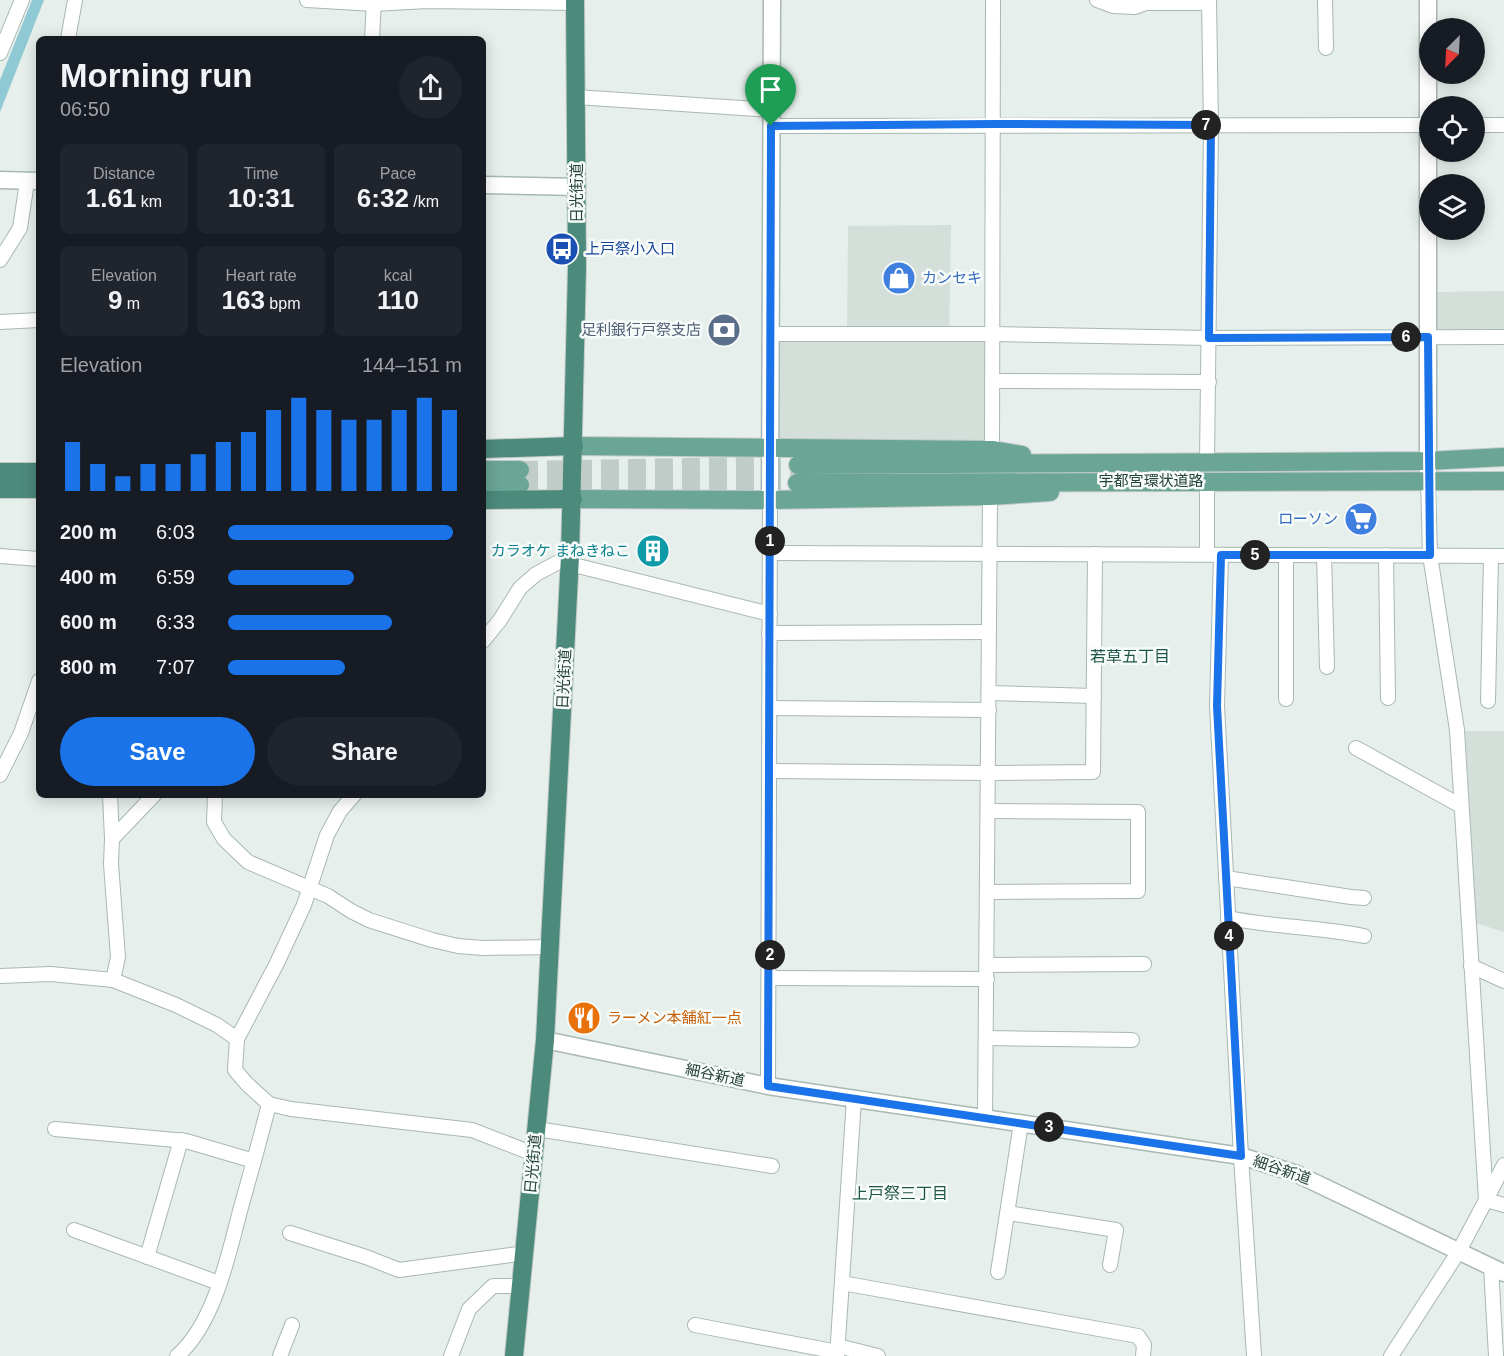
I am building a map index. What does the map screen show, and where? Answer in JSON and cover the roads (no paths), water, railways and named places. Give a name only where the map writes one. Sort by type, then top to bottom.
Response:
[{"type":"highway","name":"日光街道","points":[[514,1356],[523,1286],[552,947],[573,499],[577,187],[575,1]]},
{"type":"highway","points":[[486,449],[574,446]]},
{"type":"highway","points":[[0,472],[36,472]]},
{"type":"highway","points":[[0,489],[36,489]]},
{"type":"highway","points":[[486,500],[573,499]]},
{"type":"main road","points":[[574,446],[992,450],[1032,456],[1056,464]]},
{"type":"main road","name":"宇都宮環状道路","points":[[1504,457],[1428,460],[1056,464],[797,474],[1086,481],[1504,480]]},
{"type":"main road","points":[[486,471],[520,477],[486,484]]},
{"type":"main road","points":[[573,499],[770,500],[990,496],[1044,493],[1086,481]]},
{"type":"street","points":[[0,53],[22,0]]},
{"type":"street","points":[[69,36],[75,0]]},
{"type":"street","points":[[307,0],[575,1]]},
{"type":"street","points":[[768,1086],[772,0]]},
{"type":"street","points":[[992,450],[993,0]]},
{"type":"street","points":[[1097,0],[1113,6],[1135,8],[1146,3],[1209,2],[1211,125],[1208,462]]},
{"type":"street","points":[[1325,0],[1326,48]]},
{"type":"street","points":[[1428,0],[1429,96]]},
{"type":"street","points":[[372,36],[374,2]]},
{"type":"street","points":[[576,97],[772,118],[993,124],[1419,125]]},
{"type":"street","points":[[1485,125],[1504,125]]},
{"type":"street","points":[[1429,162],[1430,555],[1457,730],[1486,1200]]},
{"type":"street","points":[[0,180],[33,181],[20,228],[0,260]]},
{"type":"street","points":[[486,185],[577,187]]},
{"type":"street","points":[[0,322],[36,320]]},
{"type":"street","points":[[770,334],[993,334],[1209,338],[1504,337]]},
{"type":"street","points":[[993,381],[1209,382]]},
{"type":"street","points":[[1207,482],[1214,555],[1217,706],[1254,1356]]},
{"type":"street","points":[[985,1118],[990,496]]},
{"type":"street","points":[[770,553],[1498,556],[1488,701]]},
{"type":"street","points":[[769,771],[1093,772],[1095,554]]},
{"type":"street","points":[[1286,555],[1286,699]]},
{"type":"street","points":[[1324,555],[1327,667]]},
{"type":"street","points":[[1386,555],[1388,698]]},
{"type":"street","points":[[0,556],[36,559]]},
{"type":"street","points":[[486,636],[500,620],[520,588],[536,574],[570,560],[770,614]]},
{"type":"street","points":[[770,633],[989,632]]},
{"type":"street","points":[[0,775],[21,733],[36,690]]},
{"type":"street","points":[[989,693],[1094,696]]},
{"type":"street","points":[[770,708],[989,710]]},
{"type":"street","points":[[1356,748],[1461,806]]},
{"type":"street","points":[[110,798],[111,864],[118,957],[113,980]]},
{"type":"street","points":[[112,839],[151,798]]},
{"type":"street","points":[[215,798],[214,822],[224,839],[248,862],[328,896],[369,920],[432,940],[483,948],[552,947]]},
{"type":"street","points":[[351,798],[339,811],[327,835],[304,905],[237,1039],[235,1070],[269,1104],[291,1109],[472,1130],[534,1154]]},
{"type":"street","points":[[988,892],[1138,891],[1138,812],[989,811]]},
{"type":"street","points":[[1226,878],[1364,898]]},
{"type":"street","points":[[1228,918],[1331,929],[1364,936]]},
{"type":"street","points":[[770,978],[987,972],[1144,964]]},
{"type":"street","points":[[1471,966],[1504,981]]},
{"type":"street","points":[[0,976],[51,974],[113,980],[176,1005],[217,1025],[237,1039]]},
{"type":"street","points":[[986,1038],[1132,1040]]},
{"type":"street","name":"細谷新道","points":[[545,1040],[768,1086],[1241,1156],[1297,1174],[1497,1270]]},
{"type":"street","points":[[838,1351],[854,1099]]},
{"type":"street","points":[[177,1356],[198,1332],[219,1283],[269,1104]]},
{"type":"street","points":[[998,1272],[1022,1123]]},
{"type":"street","points":[[55,1129],[181,1140],[254,1161]]},
{"type":"street","points":[[537,1129],[772,1166]]},
{"type":"street","points":[[147,1257],[181,1140]]},
{"type":"street","points":[[1391,1356],[1459,1251],[1504,1165]]},
{"type":"street","points":[[1486,1200],[1504,1205]]},
{"type":"street","points":[[1008,1212],[1116,1230],[1110,1265]]},
{"type":"street","points":[[74,1230],[219,1283]]},
{"type":"street","points":[[290,1233],[399,1270],[526,1253]]},
{"type":"street","points":[[1496,1356],[1497,1270]]},
{"type":"street","points":[[842,1283],[1138,1336],[1144,1345],[1143,1356]]},
{"type":"street","points":[[451,1356],[469,1309],[493,1286],[523,1286]]},
{"type":"street","points":[[280,1356],[292,1325]]},
{"type":"street","points":[[695,1325],[838,1351],[879,1356]]},
{"type":"water","points":[[32,0],[44,0],[0,112],[0,80]]},
{"type":"tunnel","points":[[520,470],[798,465]]},
{"type":"tunnel","points":[[520,485],[797,483]]},
{"type":"place","name":"上戸祭小入口","points":[[562,249]]},
{"type":"place","name":"カンセキ","points":[[899,278]]},
{"type":"place","name":"足利銀行戸祭支店","points":[[724,330]]},
{"type":"place","name":"ローソン","points":[[1361,519]]},
{"type":"place","name":"カラオケ まねきねこ","points":[[653,551]]},
{"type":"place","name":"ラーメン本舗紅一点","points":[[584,1018]]},
{"type":"district","name":"若草五丁目","points":[[1130,656]]},
{"type":"district","name":"上戸祭三丁目","points":[[900,1193]]}]
